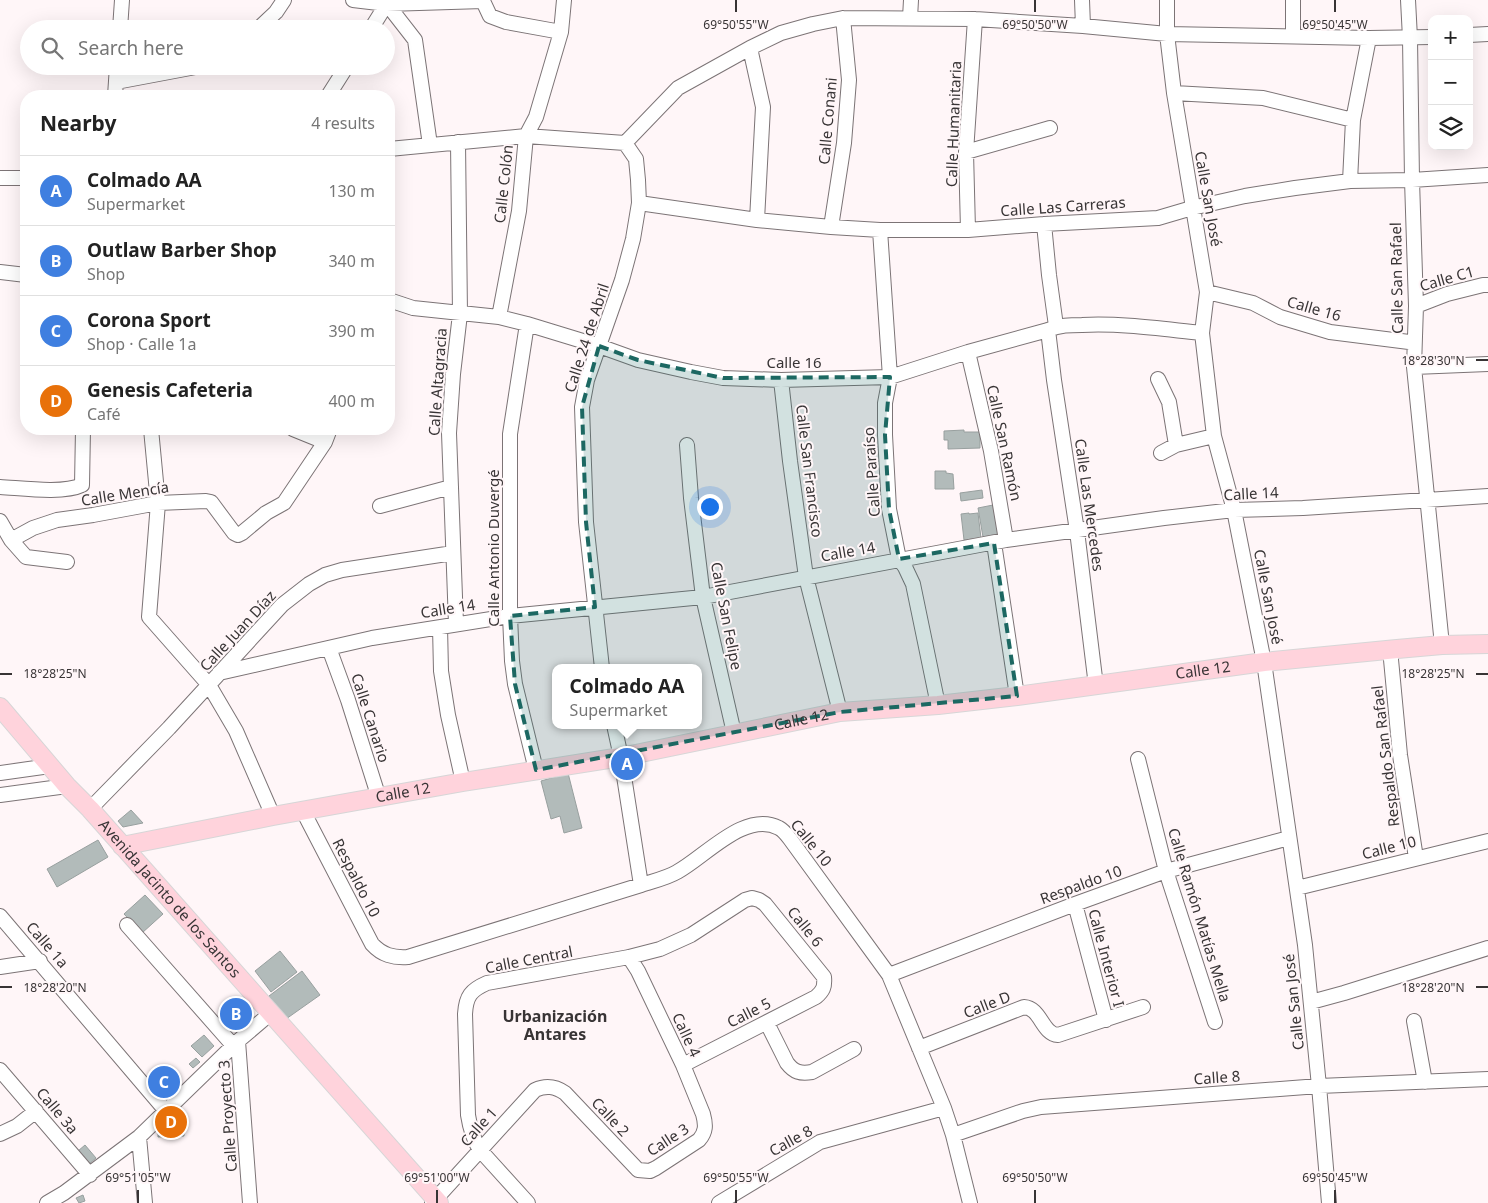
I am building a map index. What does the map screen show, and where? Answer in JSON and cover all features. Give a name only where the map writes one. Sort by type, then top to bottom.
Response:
[{"type":"main road","name":"Calle 12","points":[[122,846],[273,816],[463,782],[621,757],[840,712],[938,705],[1017,696],[1264,662],[1390,649],[1488,644]]},
{"type":"main road","name":"Avenida Jacinto de los Santos","points":[[0,707],[67,786],[90,809],[271,1013],[435,1202]]},
{"type":"street","points":[[121,20],[122,0]]},
{"type":"street","points":[[268,20],[284,0]]},
{"type":"street","points":[[353,0],[388,2],[483,1],[490,16],[506,22],[562,32]]},
{"type":"street","name":"Calle Colón","points":[[500,318],[519,211],[526,136],[536,117],[562,32],[564,0]]},
{"type":"street","points":[[910,0],[910,18]]},
{"type":"street","points":[[1082,0],[1083,26]]},
{"type":"street","name":"Calle San José","points":[[1167,0],[1167,34],[1174,93],[1207,292],[1202,333],[1214,436],[1234,510],[1264,662],[1297,888],[1311,1002],[1329,1203]]},
{"type":"street","points":[[1293,0],[1293,36]]},
{"type":"street","name":"Calle San Rafael","points":[[1408,0],[1416,306],[1414,367],[1442,645]]},
{"type":"street","points":[[377,20],[388,2]]},
{"type":"street","points":[[388,2],[416,40],[430,145]]},
{"type":"street","points":[[395,148],[526,136],[625,143],[678,88],[781,33],[843,18],[976,19],[1167,34],[1369,38],[1428,36]]},
{"type":"street","name":"Calle Conani","points":[[831,227],[844,143],[849,80],[843,18]]},
{"type":"street","name":"Calle Humanitaria","points":[[968,230],[966,152],[976,19]]},
{"type":"street","points":[[1473,35],[1488,34]]},
{"type":"street","points":[[1350,181],[1353,120],[1369,38]]},
{"type":"street","points":[[750,48],[763,107],[758,220]]},
{"type":"street","points":[[116,75],[115,89],[167,75]]},
{"type":"street","points":[[332,90],[341,75]]},
{"type":"street","points":[[1174,93],[1263,98],[1353,120]]},
{"type":"street","points":[[966,152],[1050,128]]},
{"type":"street","name":"Calle Altagracia","points":[[456,624],[449,433],[460,314],[458,142]]},
{"type":"street","name":"Calle 24 de Abril","points":[[602,664],[586,522],[582,407],[587,380],[622,280],[633,239],[639,203],[636,159],[625,143]]},
{"type":"street","name":"Calle Las Carreras","points":[[639,203],[758,220],[831,227],[880,230],[968,230],[1158,218],[1245,196],[1350,181],[1412,180],[1488,175]]},
{"type":"street","points":[[0,178],[20,178]]},
{"type":"street","name":"Calle Las Mercedes","points":[[1044,224],[1049,275],[1054,380],[1077,531],[1096,686]]},
{"type":"street","name":"Calle Paraíso","points":[[880,230],[890,377],[885,404],[889,509],[899,559],[905,567],[912,584],[938,705]]},
{"type":"street","points":[[0,272],[20,274]]},
{"type":"street","name":"Calle C1","points":[[1416,306],[1447,294],[1488,285]]},
{"type":"street","name":"Calle 16","points":[[1207,292],[1253,303],[1280,317],[1330,332],[1409,342],[1414,345]]},
{"type":"street","name":"Calle 16","points":[[395,302],[413,308],[500,318],[527,324],[638,360],[723,378],[781,380],[890,377],[1052,328],[1119,325],[1202,333]]},
{"type":"street","name":"Calle Antonio Duvergé","points":[[527,324],[510,434],[510,616],[515,684],[536,770]]},
{"type":"street","name":"Calle San Ramón","points":[[968,352],[992,460],[1017,696]]},
{"type":"street","points":[[1414,367],[1488,364]]},
{"type":"street","points":[[1158,379],[1169,402],[1176,445]]},
{"type":"street","name":"Calle San Francisco","points":[[781,380],[806,577],[840,712]]},
{"type":"street","points":[[0,488],[47,490],[75,488],[82,485],[83,435]]},
{"type":"street","points":[[152,435],[158,503],[149,617],[209,685],[236,731],[273,816]]},
{"type":"street","name":"Calle Mencía","points":[[11,540],[33,528],[58,520],[158,503],[211,502],[234,534],[242,534],[266,513],[284,503],[327,435]]},
{"type":"street","points":[[1161,453],[1176,445],[1214,436]]},
{"type":"street","name":"Calle San Felipe","points":[[687,444],[691,498],[703,597],[734,734]]},
{"type":"street","points":[[380,506],[451,487]]},
{"type":"street","name":"Calle 14","points":[[219,673],[372,638],[456,624],[510,616],[703,597],[899,559],[1164,518],[1234,510],[1303,508],[1488,496]]},
{"type":"street","points":[[0,521],[11,540],[26,557],[67,562]]},
{"type":"street","name":"Calle Juan Díaz","points":[[90,809],[169,728],[282,605],[309,584],[342,570],[453,553]]},
{"type":"street","points":[[440,627],[441,671],[448,715],[463,782]]},
{"type":"street","name":"Calle Canario","points":[[329,648],[348,700],[379,798]]},
{"type":"street","name":"Respaldo San Rafael","points":[[1390,649],[1400,755],[1416,858]]},
{"type":"street","points":[[615,729],[641,885]]},
{"type":"street","name":"Calle Ramón Matías Mella","points":[[1138,759],[1166,871],[1215,1022]]},
{"type":"street","points":[[0,773],[50,766]]},
{"type":"street","points":[[0,795],[67,786]]},
{"type":"street","name":"Respaldo 10","points":[[303,811],[372,944],[377,950],[386,955]]},
{"type":"street","name":"Calle 10","points":[[386,955],[396,958],[408,957],[677,873],[738,831],[751,825],[766,824],[780,828],[889,975],[944,1108],[953,1135],[970,1203]]},
{"type":"street","name":"Respaldo 10","points":[[889,975],[1166,871],[1289,838]]},
{"type":"street","name":"Calle 10","points":[[1297,888],[1488,841]]},
{"type":"street","name":"Calle Central","points":[[528,1203],[480,1150],[472,1134],[468,1115],[465,1014],[466,1002],[470,994],[478,987],[487,983],[629,957],[660,948],[691,935],[739,903],[752,898]]},
{"type":"street","name":"Calle 6","points":[[752,898],[765,904],[820,971],[824,977],[825,984]]},
{"type":"street","name":"Calle Interior I","points":[[1075,904],[1106,1020]]},
{"type":"street","name":"Calle 1a","points":[[0,916],[166,1111]]},
{"type":"street","name":"Calle Proyecto 3","points":[[127,925],[231,1043],[238,1041],[250,1203]]},
{"type":"street","points":[[1311,1002],[1344,994],[1488,948]]},
{"type":"street","name":"Calle 4","points":[[629,957],[638,971],[682,1065],[706,1122],[706,1130]]},
{"type":"street","points":[[0,967],[40,961]]},
{"type":"street","name":"Calle 5","points":[[682,1065],[816,997],[823,991],[825,984]]},
{"type":"street","name":"Calle D","points":[[919,1048],[1024,1008],[1030,1008],[1034,1011],[1051,1033],[1058,1034],[1143,1007]]},
{"type":"street","points":[[47,1203],[139,1138],[238,1041],[271,1013]]},
{"type":"street","points":[[1414,1022],[1425,1082]]},
{"type":"street","points":[[767,1023],[787,1063],[797,1072],[812,1072],[854,1049]]},
{"type":"street","name":"Calle 3a","points":[[0,1070],[90,1174]]},
{"type":"street","name":"Calle 8","points":[[953,1135],[1023,1111],[1041,1107],[1319,1086],[1488,1079]]},
{"type":"street","name":"Calle 1","points":[[435,1202],[535,1090],[551,1086]]},
{"type":"street","name":"Calle 2","points":[[551,1086],[565,1093],[638,1170],[644,1171]]},
{"type":"street","name":"Calle 8","points":[[718,1203],[820,1142],[944,1108]]},
{"type":"street","points":[[0,1134],[17,1126],[36,1111]]},
{"type":"street","name":"Calle 3","points":[[644,1171],[656,1168],[699,1140],[706,1130]]},
{"type":"street","points":[[139,1138],[145,1203]]},
{"type":"highlighted area","points":[[599,346],[638,360],[723,378],[890,377],[885,435],[889,509],[899,559],[994,543],[1017,696],[840,712],[536,770],[515,684],[510,616],[595,607],[586,522],[582,407]]},
{"type":"building","points":[[964,430],[964,432],[980,432],[980,448],[948,449],[948,440],[944,440],[944,431]]},
{"type":"building","points":[[935,471],[946,471],[946,473],[953,474],[954,489],[935,489]]},
{"type":"building","points":[[982,490],[983,498],[961,501],[960,493]]},
{"type":"building","points":[[993,505],[998,534],[983,537],[978,508]]},
{"type":"building","points":[[978,513],[981,538],[964,540],[961,514]]},
{"type":"building","points":[[568,773],[582,828],[564,833],[560,816],[551,819],[541,781]]},
{"type":"building","points":[[131,810],[143,823],[123,827],[118,821]]},
{"type":"building","points":[[98,840],[108,857],[57,887],[47,869]]},
{"type":"building","points":[[145,895],[163,914],[142,933],[124,914]]},
{"type":"building","points":[[280,951],[297,972],[271,992],[255,971]]},
{"type":"building","points":[[302,971],[320,995],[286,1019],[269,996]]},
{"type":"building","points":[[237,1008],[243,1012],[235,1021],[230,1017]]},
{"type":"building","points":[[204,1035],[214,1046],[202,1057],[191,1046]]},
{"type":"building","points":[[196,1058],[200,1062],[193,1068],[189,1064]]},
{"type":"building","points":[[167,1075],[172,1081],[161,1090],[156,1084]]},
{"type":"building","points":[[173,1116],[180,1116],[180,1120],[184,1120],[184,1136],[158,1137],[158,1132],[165,1132],[165,1124],[168,1124],[168,1119],[173,1119]]},
{"type":"building","points":[[85,1145],[96,1158],[89,1164],[78,1151]]},
{"type":"building","points":[[83,1195],[85,1201],[79,1203],[76,1198]]},
{"type":"place","name":"Colmado AA","points":[[627,764]]},
{"type":"place","name":"Outlaw Barber Shop","points":[[236,1014]]},
{"type":"place","name":"Corona Sport","points":[[164,1082]]},
{"type":"place","name":"Genesis Cafeteria","points":[[171,1122]]},
{"type":"district","name":"Urbanización Antares","points":[[555,1025]]}]
